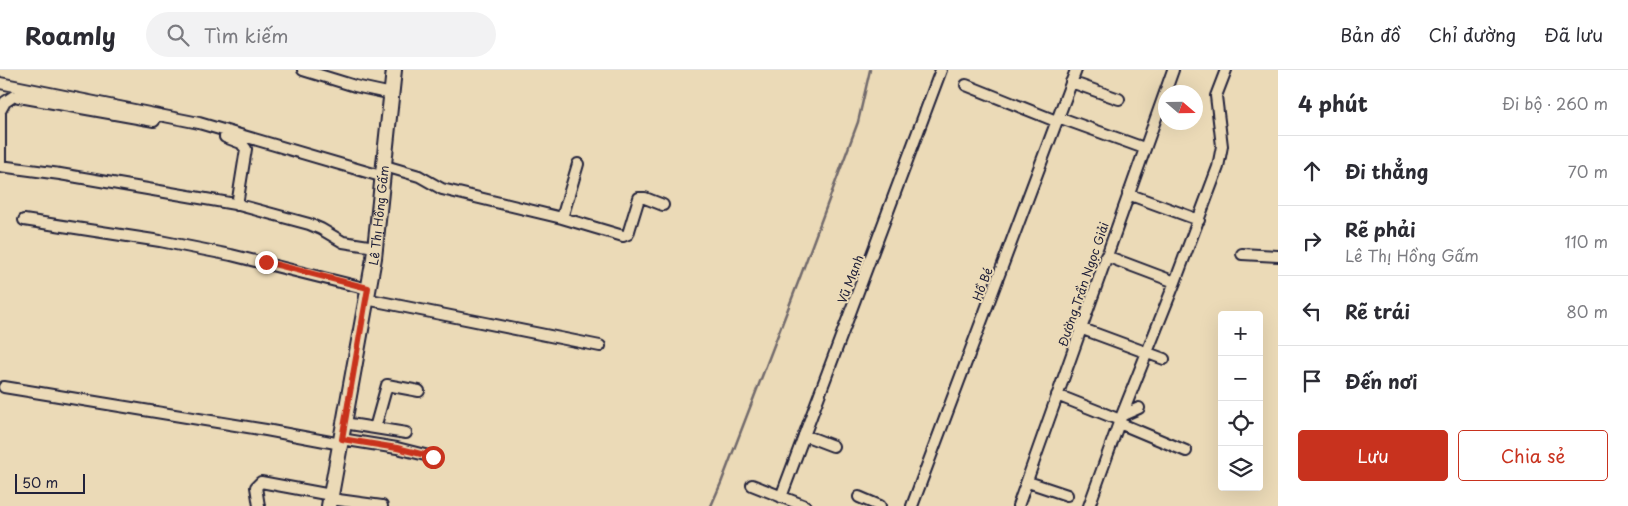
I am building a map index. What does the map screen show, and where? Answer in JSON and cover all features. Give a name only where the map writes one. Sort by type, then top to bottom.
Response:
[{"type":"main road","name":"Lê Thị Hồng Gấm","points":[[331,500],[375,247],[394,70]]},
{"type":"street","points":[[303,70],[355,86],[392,94]]},
{"type":"street","name":"Vũ Mạnh","points":[[782,497],[941,70]]},
{"type":"street","name":"Hồ Bé","points":[[912,506],[1076,70]]},
{"type":"street","name":"Đường Trần Ngọc Giải","points":[[1018,506],[1173,70]]},
{"type":"street","points":[[1089,506],[1199,220],[1221,156],[1222,146],[1216,96],[1226,70]]},
{"type":"street","points":[[1071,82],[1120,99]]},
{"type":"street","points":[[0,83],[200,123],[384,172],[419,176],[442,189],[562,218],[623,236],[628,234],[639,198],[645,198],[663,205]]},
{"type":"street","points":[[966,85],[1057,119],[1144,148]]},
{"type":"street","points":[[236,205],[246,149],[241,143],[203,130],[17,95],[6,102],[0,110],[0,166],[52,173],[236,205],[310,224],[343,242],[375,247]]},
{"type":"street","points":[[562,218],[578,164]]},
{"type":"street","points":[[1128,194],[1199,220]]},
{"type":"street","points":[[24,220],[160,241],[231,255],[367,294],[600,346]]},
{"type":"street","points":[[1242,254],[1278,256]]},
{"type":"street","points":[[1106,256],[1175,282]]},
{"type":"street","points":[[1080,328],[1164,358]]},
{"type":"street","points":[[375,428],[387,385],[419,391]]},
{"type":"street","points":[[4,388],[266,430],[397,448],[433,457]]},
{"type":"street","points":[[1057,395],[1121,419],[1186,451]]},
{"type":"street","points":[[1121,419],[1139,408]]},
{"type":"street","points":[[344,422],[406,433]]},
{"type":"street","points":[[804,435],[833,446]]},
{"type":"street","points":[[258,506],[256,487],[261,482],[331,500],[382,506]]},
{"type":"street","points":[[1028,482],[1067,495]]},
{"type":"street","points":[[752,485],[805,506]]},
{"type":"street","points":[[859,498],[880,506]]},
{"type":"waterway","points":[[711,506],[858,122],[870,70]]},
{"type":"route","points":[[266,262],[368,288],[342,439],[397,448],[433,457]]}]
